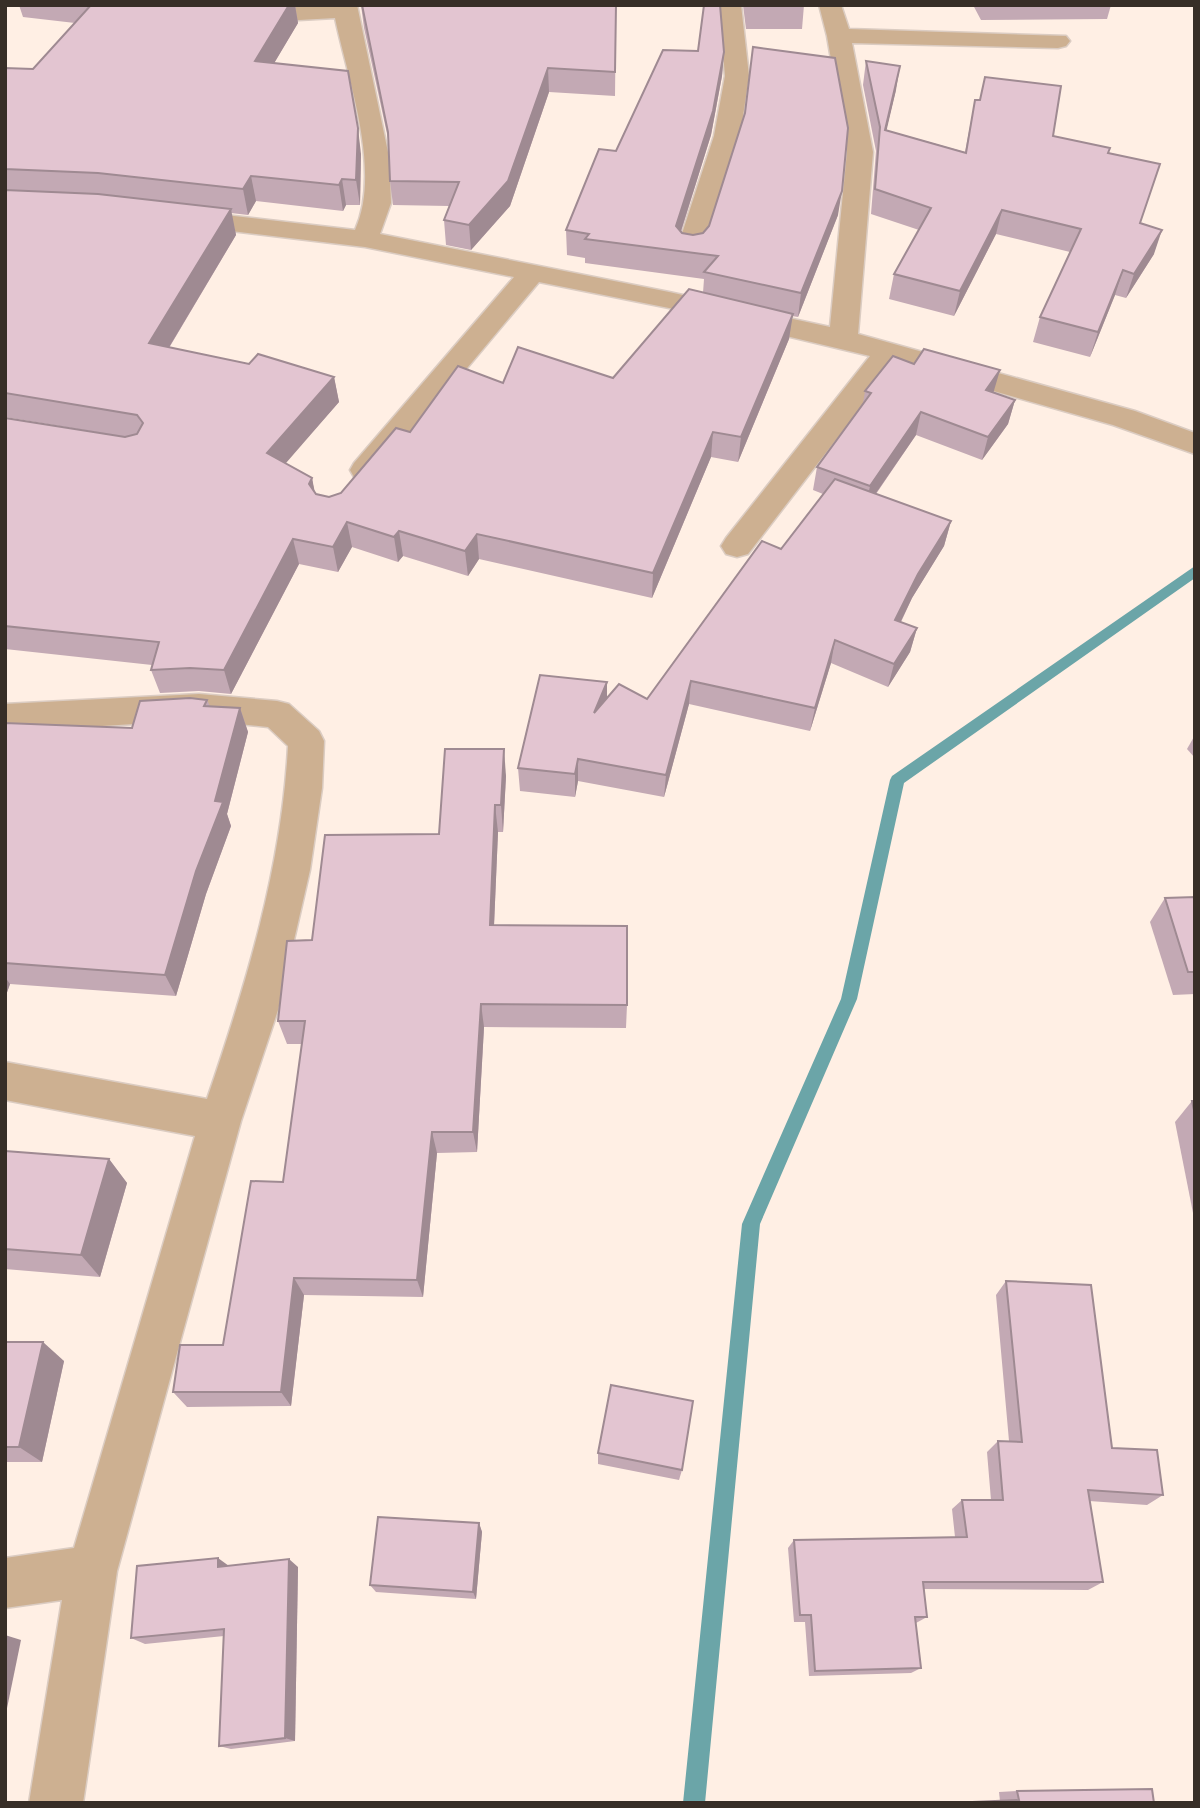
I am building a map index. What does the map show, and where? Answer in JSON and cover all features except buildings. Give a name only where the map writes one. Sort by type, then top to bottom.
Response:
[{"type":"street","points":[[170,5],[281,14],[346,8],[372,133],[376,166],[378,205],[365,239]]},
{"type":"street","points":[[691,249],[727,136],[737,76],[730,5]]},
{"type":"street","points":[[830,5],[839,36],[860,152],[843,339]]},
{"type":"street","points":[[839,36],[1058,41]]},
{"type":"street","points":[[160,216],[365,239],[669,300],[843,339],[1124,418],[1195,444]]},
{"type":"street","points":[[350,488],[531,274]]},
{"type":"street","points":[[737,545],[888,352]]},
{"type":"street","points":[[5,718],[199,707],[277,714],[306,741],[304,788],[291,870],[258,1010],[220,1121],[93,1571],[57,1803]]},
{"type":"street","points":[[5,1081],[220,1121]]},
{"type":"street","points":[[5,1583],[93,1571]]},
{"type":"waterway","points":[[694,1803],[751,1224],[849,999],[897,780],[1195,571]]}]
